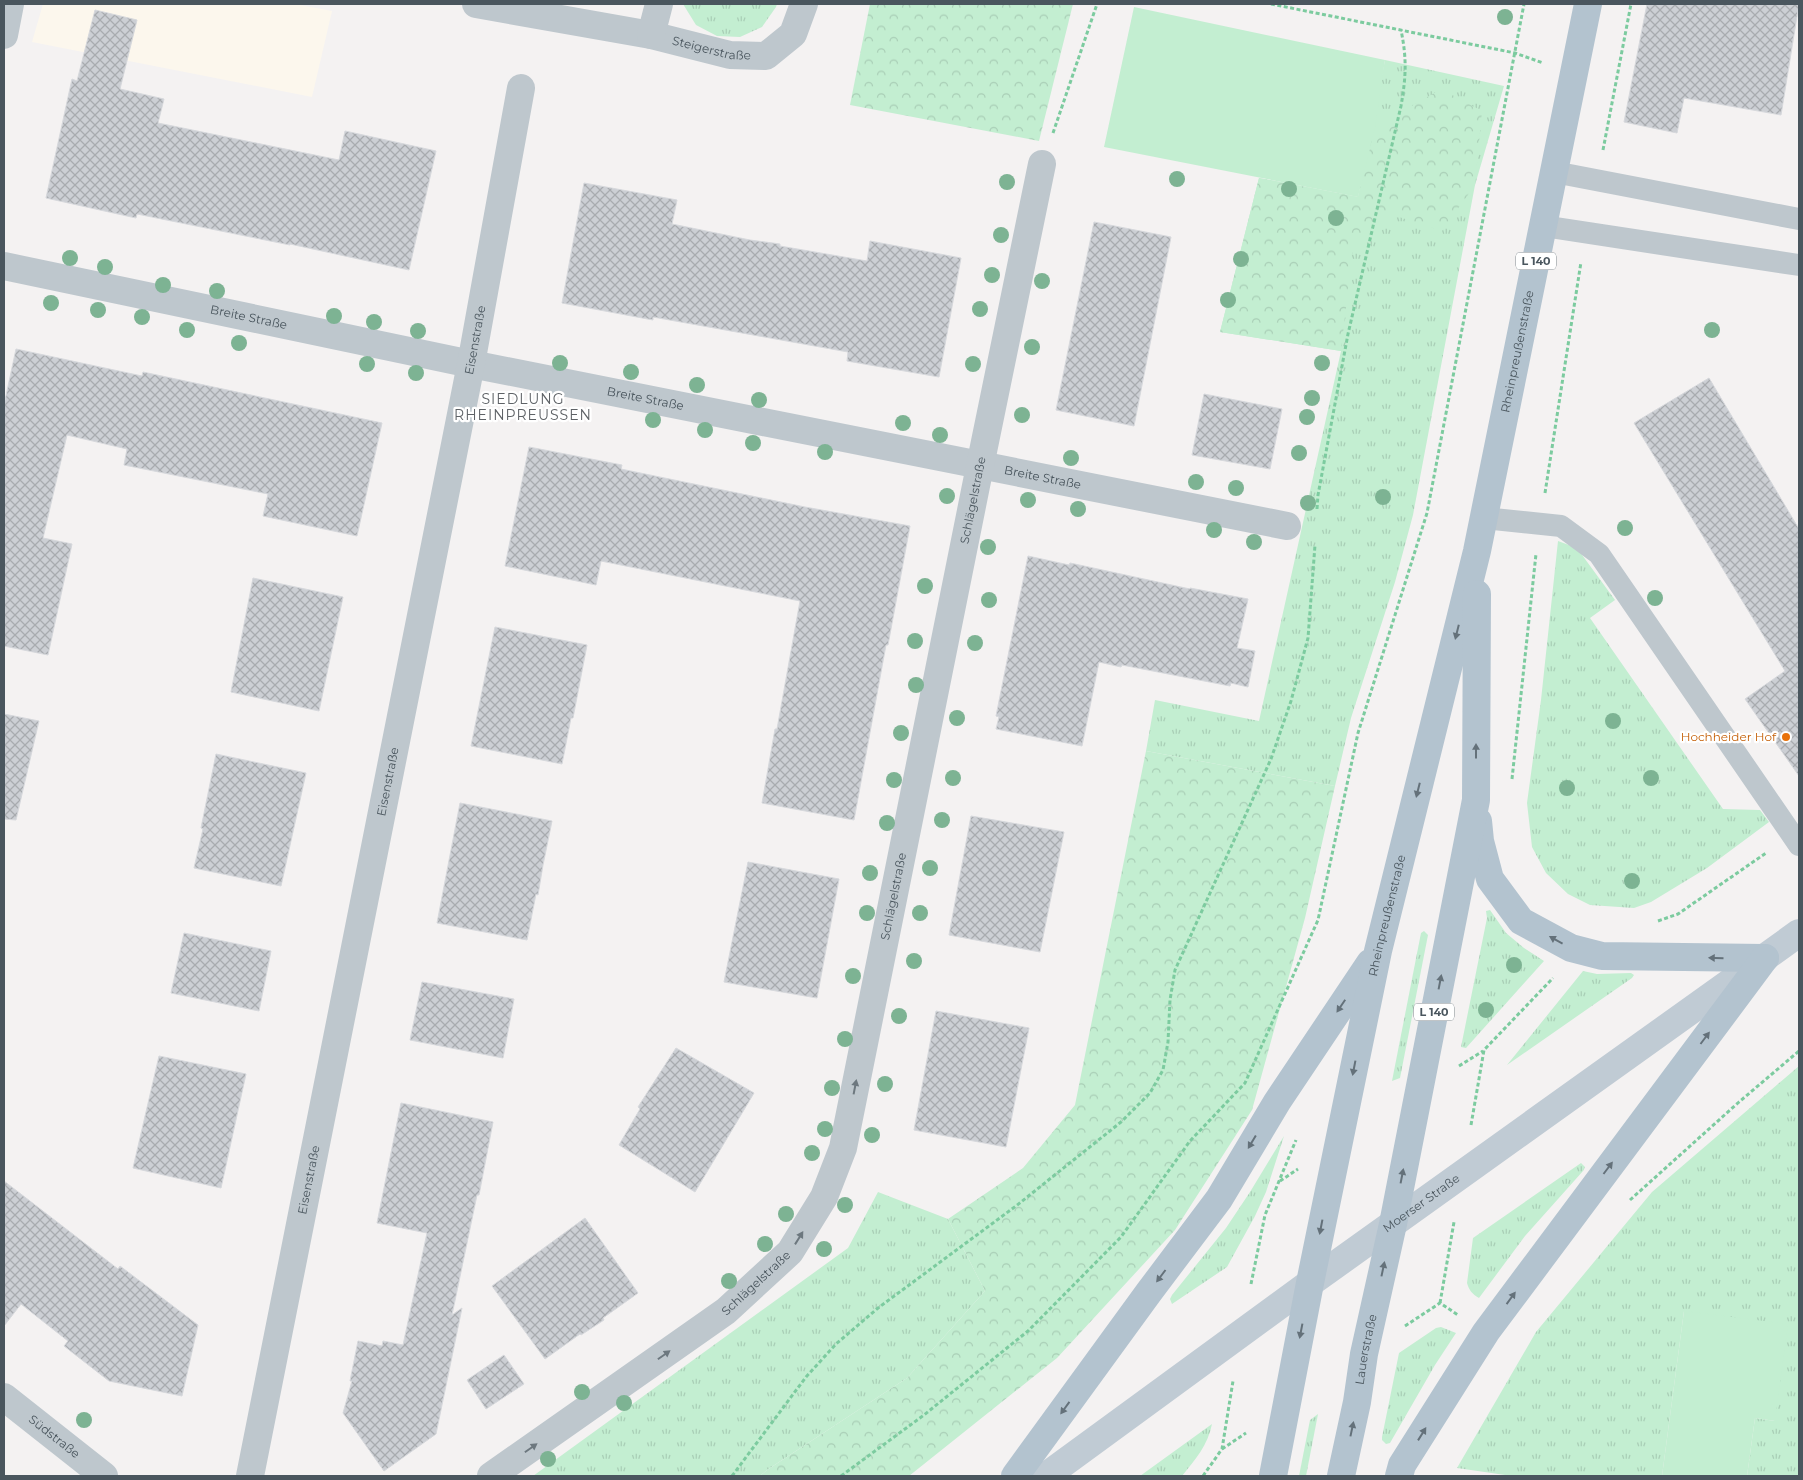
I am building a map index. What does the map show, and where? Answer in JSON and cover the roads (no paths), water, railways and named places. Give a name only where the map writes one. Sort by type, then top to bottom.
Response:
[{"type":"main road","name":"Rheinpreußenstraße","points":[[1310,1283],[1378,951],[1477,551],[1588,4]]},
{"type":"main road","name":"Rheinpreußenstraße","points":[[1393,1224],[1476,800],[1477,551]]},
{"type":"main road","points":[[1476,800],[1480,841],[1490,880],[1521,921],[1571,948],[1602,956],[1765,958]]},
{"type":"main road","name":"Moerser Straße","points":[[1046,1476],[1310,1283],[1799,934]]},
{"type":"main road","points":[[1015,1476],[1219,1199],[1277,1102],[1378,951]]},
{"type":"main road","points":[[1399,1476],[1402,1465],[1486,1332],[1765,958]]},
{"type":"main road","name":"Lauerstraße","points":[[1341,1476],[1357,1402],[1364,1354],[1393,1224]]},
{"type":"main road","name":"L 140","points":[[1273,1476],[1310,1283]]},
{"type":"street","points":[[4,35],[10,4]]},
{"type":"street","name":"Steigerstraße","points":[[476,4],[651,35],[730,55],[766,56],[793,34],[804,4]]},
{"type":"street","points":[[651,35],[659,4]]},
{"type":"street","name":"Eisenstraße","points":[[250,1476],[471,364],[521,88]]},
{"type":"street","name":"Schlägelstraße","points":[[491,1476],[726,1311],[790,1252],[824,1197],[843,1148],[1042,164]]},
{"type":"street","name":"Breite Straße","points":[[4,266],[471,364],[1287,526]]},
{"type":"street","name":"Südstraße","points":[[4,1397],[104,1476]]},
{"type":"lane","points":[[1554,172],[1799,219]]},
{"type":"lane","points":[[1543,226],[1799,265]]},
{"type":"lane","points":[[1484,518],[1561,526],[1599,554],[1799,845]]},
{"type":"place","name":"Hochheider Hof","points":[[1786,737]]},
{"type":"district","name":"SIEDLUNG RHEINPREUSSEN","points":[[523,408]]}]
